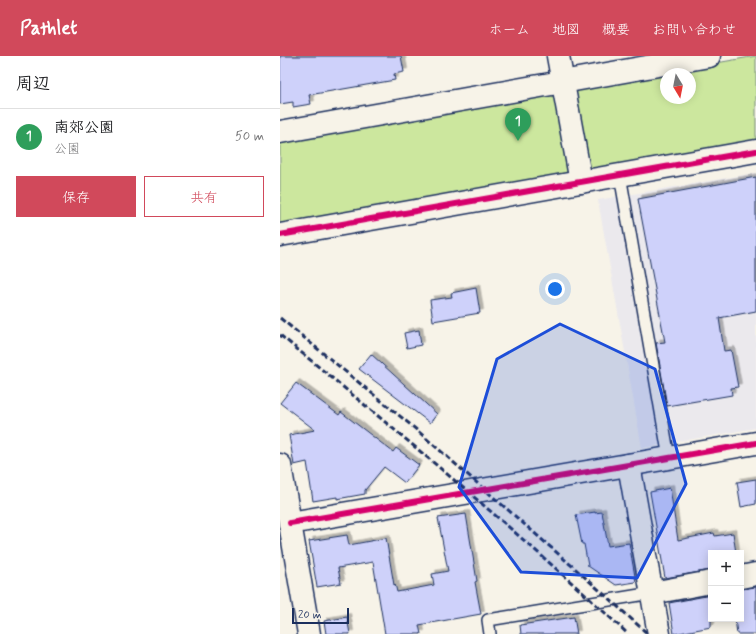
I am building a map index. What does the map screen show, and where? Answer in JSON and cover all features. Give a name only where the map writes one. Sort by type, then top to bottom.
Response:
[{"type":"street","points":[[558,56],[581,182]]},
{"type":"street","points":[[280,132],[709,56]]},
{"type":"street","points":[[280,235],[756,151]]},
{"type":"street","points":[[290,523],[756,443]]},
{"type":"street","points":[[280,465],[309,634]]},
{"type":"street","points":[[629,465],[659,634]]},
{"type":"street","points":[[744,576],[756,574]]},
{"type":"street","points":[[652,593],[708,583]]},
{"type":"lane","points":[[620,175],[669,458]]},
{"type":"lane","points":[[490,634],[488,620],[652,593]]},
{"type":"highlighted area","points":[[560,324],[655,369],[686,484],[637,578],[521,572],[459,487],[497,359]]},
{"type":"shaded area","points":[[756,173],[756,428],[642,448],[598,200]]},
{"type":"green space","points":[[756,56],[756,142],[280,225],[280,140],[660,73],[660,104],[696,104],[696,68],[688,68]]},
{"type":"building","points":[[280,56],[401,56],[404,72],[394,74],[395,80],[309,95],[311,104],[293,107],[293,102],[280,104]]},
{"type":"building","points":[[756,177],[756,311],[719,318],[724,351],[731,350],[738,387],[731,388],[732,395],[667,406],[656,343],[665,342],[638,199]]},
{"type":"building","points":[[476,288],[480,313],[433,321],[430,300],[452,297],[451,293]]},
{"type":"building","points":[[419,330],[421,345],[407,348],[404,333]]},
{"type":"building","points":[[371,354],[437,414],[430,423],[359,369]]},
{"type":"building","points":[[296,383],[339,415],[341,412],[393,452],[396,448],[419,465],[405,483],[384,467],[365,490],[365,494],[337,499],[337,497],[313,501],[307,462],[294,465],[289,435],[315,430],[280,403]]},
{"type":"building","points":[[756,479],[756,504],[741,507],[737,482]]},
{"type":"building","points":[[670,488],[678,540],[714,533],[715,536],[733,533],[736,550],[708,550],[708,571],[665,578],[650,492]]},
{"type":"building","points":[[602,512],[608,546],[629,543],[636,582],[616,585],[588,566],[576,515]]},
{"type":"building","points":[[466,514],[481,614],[419,625],[421,634],[385,634],[373,562],[338,568],[341,583],[317,587],[309,541],[347,535],[349,545],[386,538],[394,585],[395,584],[397,592],[434,585],[432,574],[448,571],[438,518]]},
{"type":"building","points":[[756,587],[756,634],[737,634],[735,622],[744,622],[744,589]]},
{"type":"building","points":[[708,596],[708,622],[711,622],[711,627],[674,634],[669,603]]},
{"type":"building","points":[[347,617],[350,634],[326,634],[324,621]]},
{"type":"building","points":[[574,617],[577,634],[521,634],[520,625]]},
{"type":"railway","points":[[280,318],[412,426],[648,634]]},
{"type":"railway","points":[[280,335],[500,519],[628,634]]},
{"type":"cycle path","points":[[280,235],[756,151]]},
{"type":"cycle path","points":[[290,523],[756,443]]},
{"type":"place","name":"南郊公園","points":[[518,141]]}]
